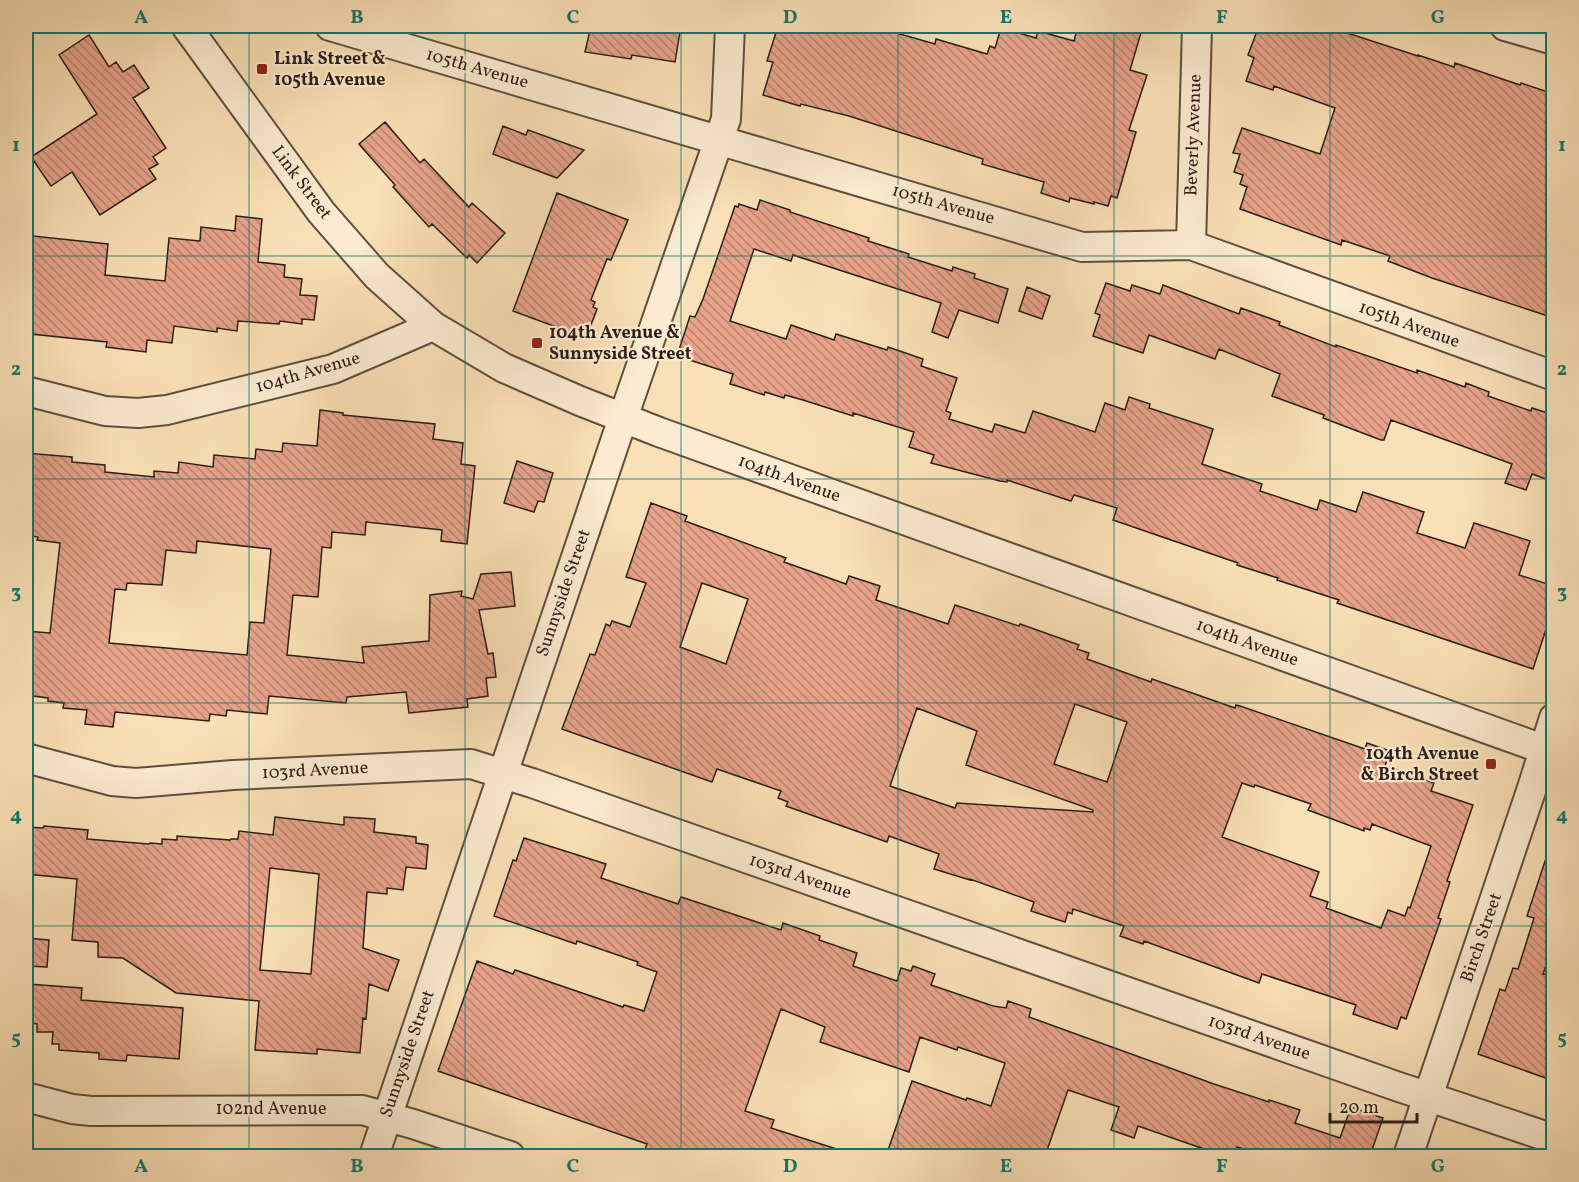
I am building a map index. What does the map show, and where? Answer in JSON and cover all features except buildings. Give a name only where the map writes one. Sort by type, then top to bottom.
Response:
[{"type":"street","name":"Link Street","points":[[186,26],[321,212],[377,276],[433,327]]},
{"type":"street","name":"105th Avenue","points":[[330,26],[1082,247],[1191,245],[1554,376]]},
{"type":"street","name":"Sunnyside Street","points":[[374,1156],[726,119],[730,26]]},
{"type":"street","name":"Beverly Avenue","points":[[1191,245],[1197,26]]},
{"type":"street","points":[[1505,26],[1554,40]]},
{"type":"street","name":"104th Avenue","points":[[26,391],[105,411],[138,413],[167,410],[333,369],[433,327],[504,368],[623,418],[1549,751]]},
{"type":"street","name":"Birch Street","points":[[1408,1156],[1549,751],[1554,718]]},
{"type":"street","name":"103rd Avenue","points":[[26,758],[112,781],[136,783],[233,775],[471,764],[1554,1139]]},
{"type":"street","name":"102nd Avenue","points":[[26,1097],[72,1109],[91,1111],[339,1108],[362,1110],[510,1156]]},
{"type":"place","name":"Link Street & 105th Avenue","points":[[262,69]]},
{"type":"place","name":"104th Avenue & Sunnyside Street","points":[[537,343]]},
{"type":"place","name":"104th Avenue & Birch Street","points":[[1491,764]]}]
